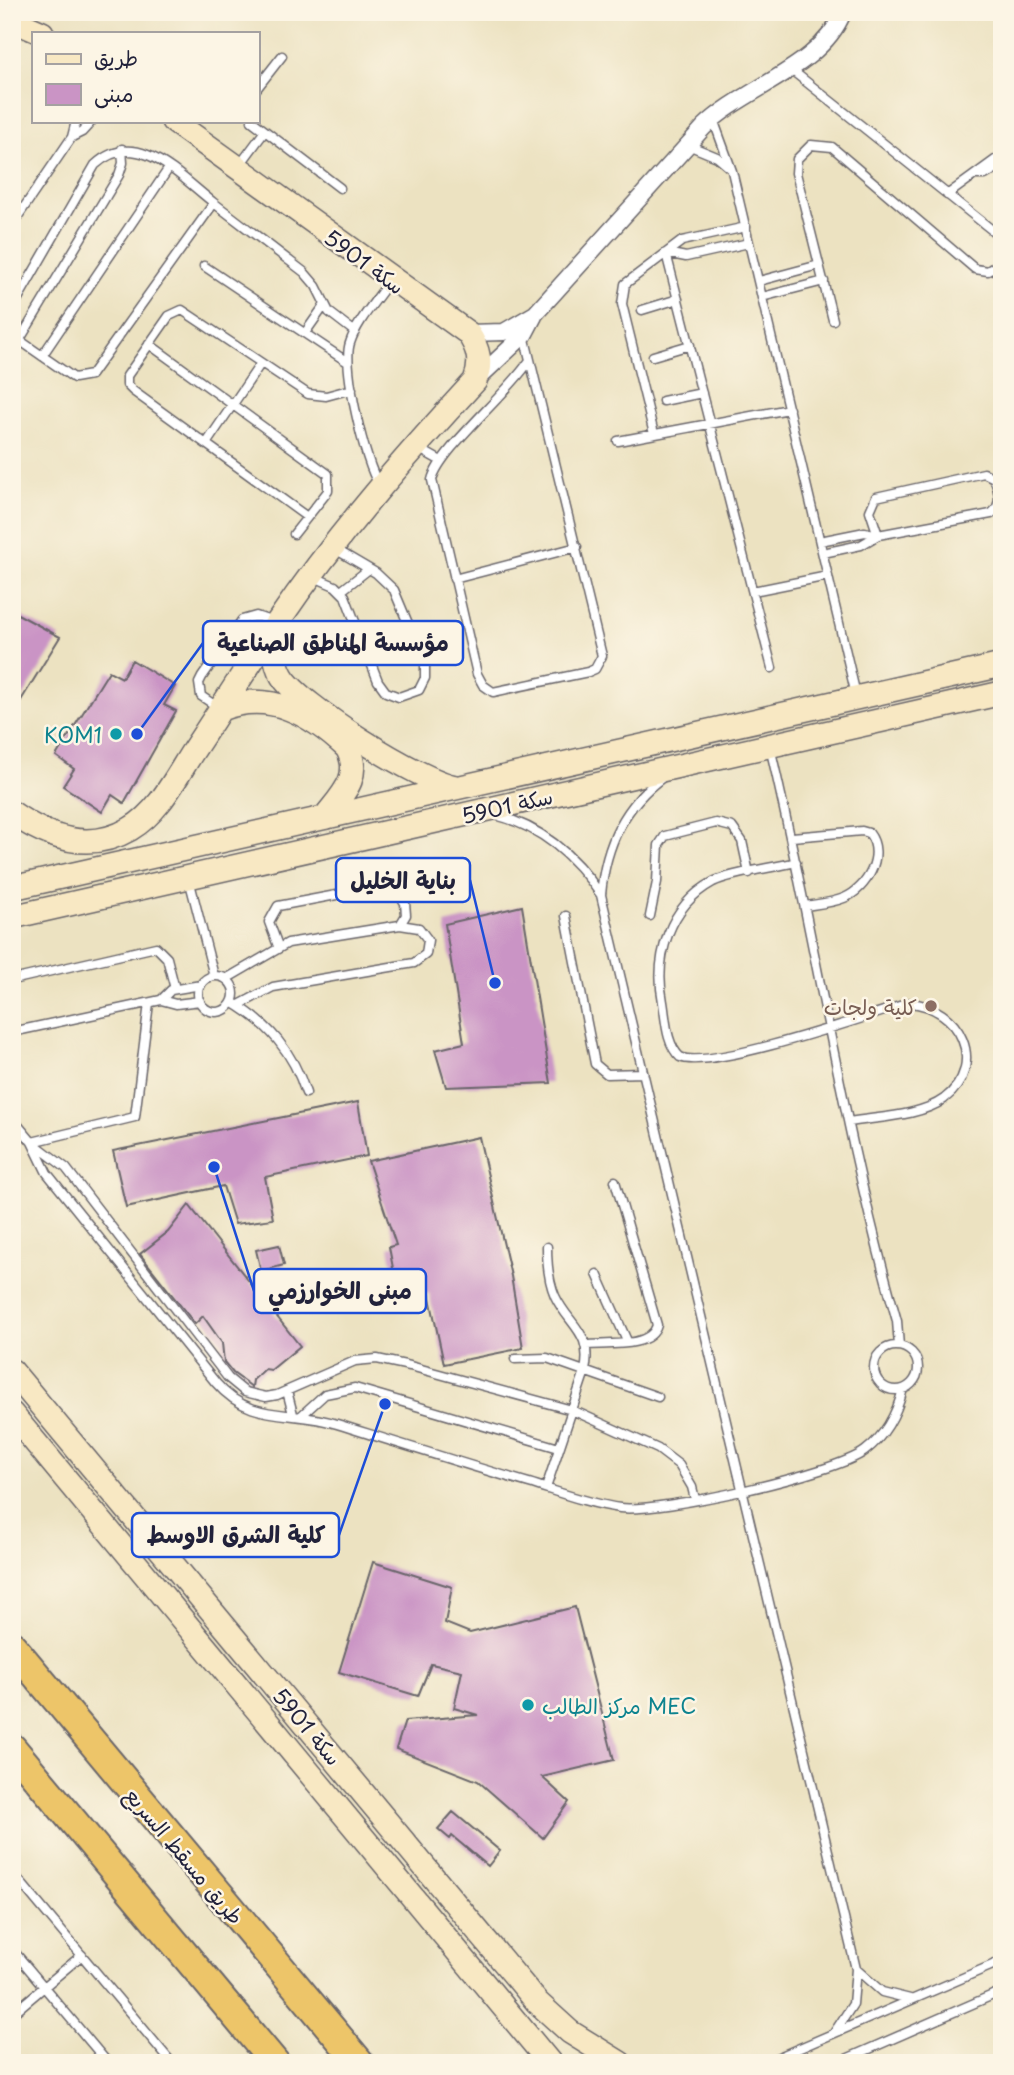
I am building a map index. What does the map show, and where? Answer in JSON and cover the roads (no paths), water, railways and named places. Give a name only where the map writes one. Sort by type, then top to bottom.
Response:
[{"type":"highway","name":"طريق مسقط السريع","points":[[12,1646],[360,2063]]},
{"type":"highway","points":[[12,1748],[275,2063]]},
{"type":"street","points":[[475,381],[478,351],[468,333],[504,332],[534,314],[713,119],[824,43],[843,12]]},
{"type":"street","points":[[12,20],[40,32]]},
{"type":"street","name":"سكة 5901","points":[[174,122],[390,280],[468,333]]},
{"type":"street","points":[[12,813],[44,833],[73,841],[102,839],[130,829],[153,811],[276,623],[332,547],[415,447],[475,381],[524,335],[534,314]]},
{"type":"street","name":"سكة 5901","points":[[276,623],[276,662],[280,673],[295,692],[405,768],[432,781],[459,787]]},
{"type":"street","name":"سكة 5901","points":[[12,888],[1002,665]]},
{"type":"street","name":"سكة 5901","points":[[12,917],[1002,693]]},
{"type":"street","points":[[221,709],[260,701],[287,706],[347,748],[351,756],[353,775],[325,817]]},
{"type":"street","name":"سكة 5901","points":[[12,1371],[537,2002],[570,2032],[621,2063]]},
{"type":"street","name":"سكة 5901","points":[[12,1415],[550,2063]]},
{"type":"lane","points":[[259,85],[282,56]]},
{"type":"lane","points":[[789,68],[1002,238]]},
{"type":"lane","points":[[713,119],[732,171],[746,227],[857,698]]},
{"type":"lane","points":[[12,225],[72,136],[76,122]]},
{"type":"lane","points":[[72,136],[82,132],[91,122]]},
{"type":"lane","points":[[253,122],[340,188]]},
{"type":"lane","points":[[237,168],[265,131]]},
{"type":"lane","points":[[833,320],[795,166],[800,153],[819,143],[838,151],[975,269],[988,271],[1002,261]]},
{"type":"lane","points":[[688,145],[717,158],[732,171]]},
{"type":"lane","points":[[122,149],[123,163],[119,175],[16,338],[74,377],[91,375],[214,203]]},
{"type":"lane","points":[[12,309],[95,165],[122,149],[144,151],[304,272],[316,286],[324,306],[355,332]]},
{"type":"lane","points":[[947,195],[1002,155]]},
{"type":"lane","points":[[978,175],[985,175],[1002,165]]},
{"type":"lane","points":[[42,356],[169,168]]},
{"type":"lane","points":[[654,434],[622,297],[629,279],[682,241],[746,227]]},
{"type":"lane","points":[[666,253],[686,257],[749,243]]},
{"type":"lane","points":[[666,253],[772,668]]},
{"type":"lane","points":[[759,281],[819,265]]},
{"type":"lane","points":[[204,266],[346,361]]},
{"type":"lane","points":[[381,486],[370,466],[346,361],[355,332],[390,280]]},
{"type":"lane","points":[[762,296],[824,281]]},
{"type":"lane","points":[[642,310],[678,299]]},
{"type":"lane","points":[[305,333],[324,306]]},
{"type":"lane","points":[[307,517],[127,385],[128,372],[172,313],[182,310],[192,313],[308,394],[326,396],[352,389]]},
{"type":"lane","points":[[524,335],[602,649],[600,663],[588,672],[500,692],[488,689],[477,674],[432,488],[434,473],[441,461],[507,391],[530,360]]},
{"type":"lane","points":[[149,344],[328,474],[328,491],[294,534]]},
{"type":"lane","points":[[653,356],[690,345]]},
{"type":"lane","points":[[206,444],[261,363]]},
{"type":"lane","points":[[663,401],[702,393]]},
{"type":"lane","points":[[618,441],[789,409]]},
{"type":"lane","points":[[415,447],[441,461]]},
{"type":"lane","points":[[823,553],[861,545],[878,535],[988,516],[999,505],[996,481],[984,473],[876,497],[870,511],[878,535]]},
{"type":"lane","points":[[820,541],[865,532],[878,535]]},
{"type":"lane","points":[[311,575],[341,591],[382,687],[393,695],[413,694],[425,678],[425,664],[394,590],[369,569],[332,547]]},
{"type":"lane","points":[[454,579],[577,547]]},
{"type":"lane","points":[[341,591],[369,569]]},
{"type":"lane","points":[[753,591],[828,576]]},
{"type":"lane","points":[[221,709],[201,696],[199,683],[202,677],[242,620],[256,616],[276,623]]},
{"type":"lane","points":[[770,746],[792,837],[828,1028],[897,1321],[899,1346]]},
{"type":"lane","points":[[680,766],[643,793],[617,830],[608,851],[601,895],[856,1969],[853,2004],[834,2033]]},
{"type":"lane","points":[[480,811],[511,820],[541,834],[575,861],[601,895]]},
{"type":"lane","points":[[650,916],[657,882],[659,845],[670,833],[716,823],[732,827],[742,841],[749,873]]},
{"type":"lane","points":[[792,837],[862,831],[869,833],[874,843],[874,864],[860,887],[841,900],[805,906]]},
{"type":"lane","points":[[796,862],[715,881],[689,902],[669,931],[661,955],[659,980],[672,1047],[680,1057],[694,1061],[828,1028],[909,1003],[922,1004],[946,1016],[962,1038],[965,1064],[961,1077],[944,1099],[920,1109],[850,1122]]},
{"type":"lane","points":[[188,876],[214,976]]},
{"type":"lane","points":[[278,946],[269,922],[278,906],[371,888],[388,886],[399,893],[407,909],[400,925]]},
{"type":"lane","points":[[566,916],[595,1064],[607,1074],[643,1073]]},
{"type":"lane","points":[[12,1032],[161,1000],[175,989],[201,985],[214,976],[226,979],[245,970],[278,946],[412,925],[425,933],[428,947],[421,960],[274,988],[219,1012],[208,1010],[200,1002],[201,985]]},
{"type":"lane","points":[[12,980],[150,947],[165,953],[175,989]]},
{"type":"lane","points":[[226,979],[233,989],[235,1003],[279,1040],[295,1065],[306,1093]]},
{"type":"lane","points":[[161,1000],[176,1004],[200,1002]]},
{"type":"lane","points":[[32,1142],[135,1117],[149,1003]]},
{"type":"lane","points":[[12,1118],[32,1142],[66,1168],[236,1386],[255,1396],[277,1395],[344,1365],[377,1359],[572,1410],[670,1456],[687,1475],[695,1499]]},
{"type":"lane","points":[[32,1142],[47,1173],[225,1394],[249,1409],[298,1414],[602,1505],[634,1509],[741,1490],[853,1458],[886,1429],[903,1389]]},
{"type":"lane","points":[[586,1345],[648,1338],[657,1325],[615,1181]]},
{"type":"lane","points":[[546,1488],[585,1371],[586,1345],[579,1329],[554,1295],[548,1272],[547,1247]]},
{"type":"lane","points":[[597,1274],[627,1341]]},
{"type":"lane","points":[[891,1346],[899,1346],[914,1354],[918,1370],[910,1385],[903,1389],[887,1388],[880,1384],[874,1370],[878,1354],[891,1346]]},
{"type":"lane","points":[[515,1359],[547,1358],[658,1397]]},
{"type":"lane","points":[[298,1414],[326,1394],[355,1388],[559,1448]]},
{"type":"lane","points":[[287,1391],[298,1414]]},
{"type":"lane","points":[[12,1872],[172,2063]]},
{"type":"lane","points":[[12,1949],[108,2063]]},
{"type":"lane","points":[[12,2014],[82,1955]]},
{"type":"lane","points":[[765,2063],[1002,1961]]},
{"type":"lane","points":[[856,1969],[881,1992],[915,1999]]},
{"type":"lane","points":[[837,2063],[1002,1992]]},
{"type":"place","name":"KOM1","points":[[116,734]]},
{"type":"place","name":"مؤسسة المناطق الصناعية","points":[[137,734]]},
{"type":"place","name":"بناية الخليل","points":[[495,983]]},
{"type":"place","name":"كلية ولجات","points":[[931,1006]]},
{"type":"place","name":"مبنى الخوارزمي","points":[[214,1167]]},
{"type":"place","name":"كلية الشرق الاوسط","points":[[385,1404]]},
{"type":"place","name":"مركز الطالب MEC","points":[[528,1705]]}]
